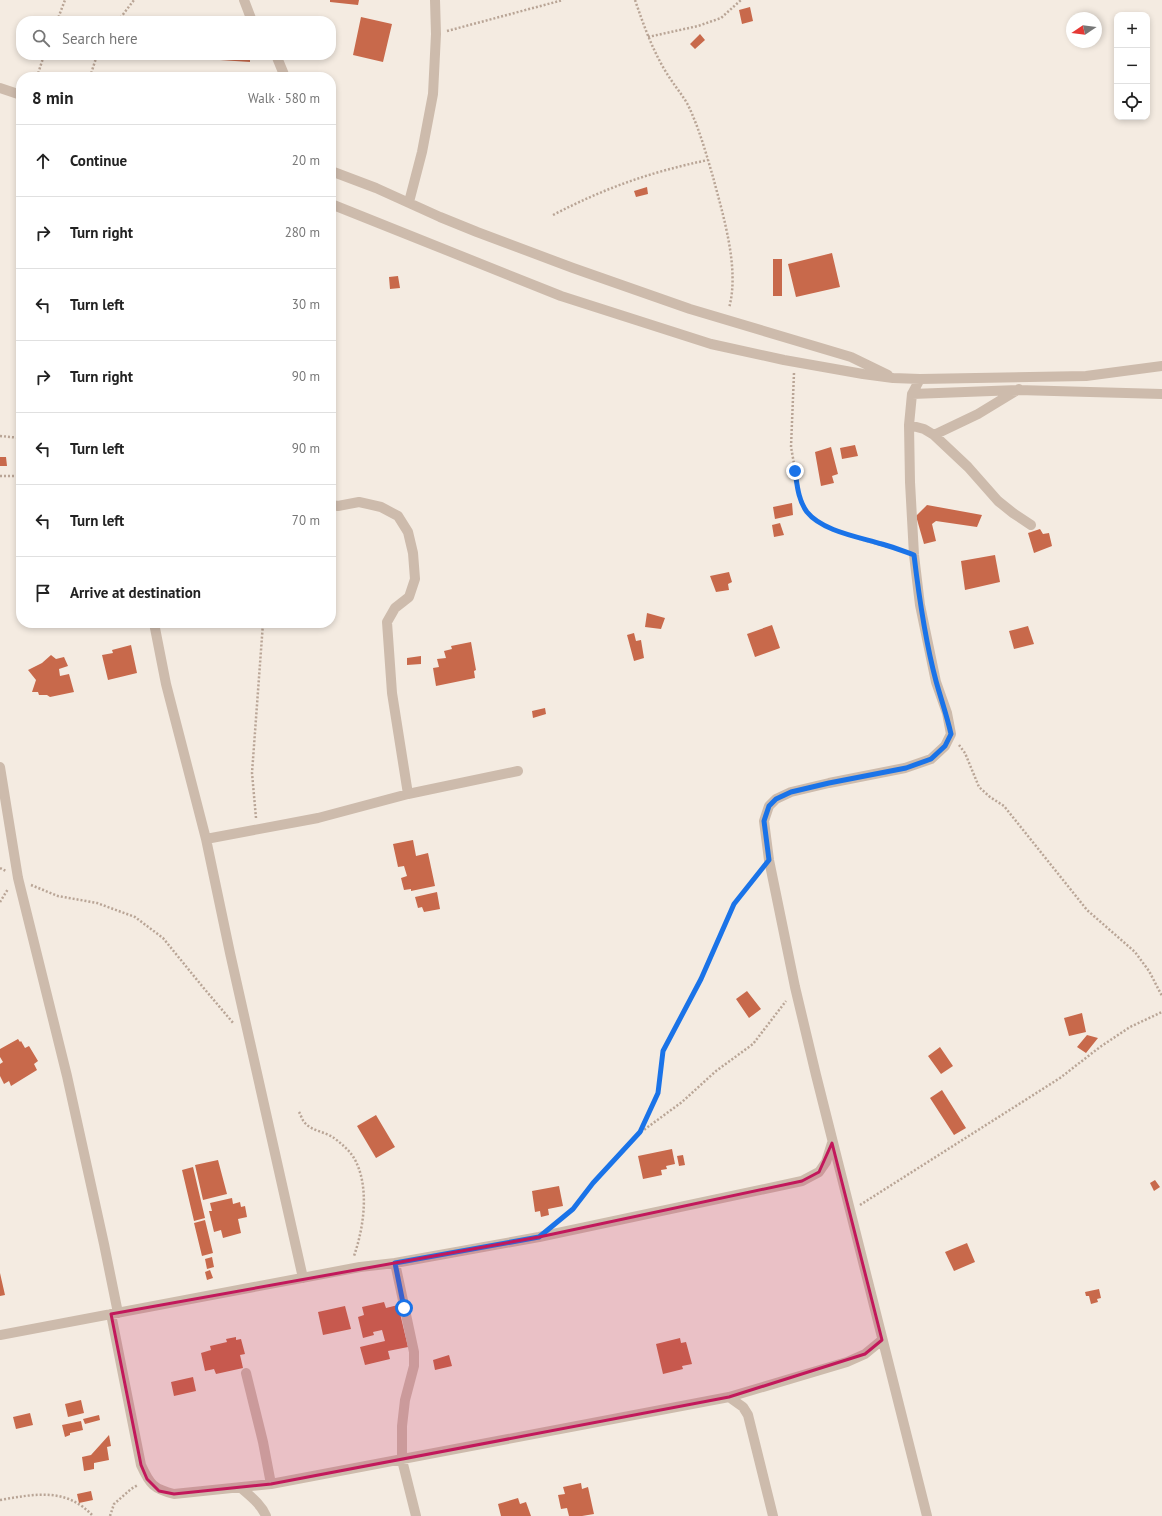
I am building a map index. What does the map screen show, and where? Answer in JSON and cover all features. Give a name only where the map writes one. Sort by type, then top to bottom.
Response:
[{"type":"street","points":[[244,0],[250,16]]},
{"type":"street","points":[[409,202],[422,152],[433,94],[436,34],[435,0]]},
{"type":"street","points":[[278,60],[283,72]]},
{"type":"street","points":[[0,88],[16,93]]},
{"type":"street","points":[[336,173],[521,249],[655,297],[725,320],[851,357],[893,378]]},
{"type":"street","points":[[336,206],[561,296],[711,344],[795,362],[893,378],[920,379],[1086,376],[1162,366]]},
{"type":"street","points":[[934,435],[978,414],[1018,390],[1030,377]]},
{"type":"street","points":[[920,379],[912,394],[909,425],[914,555],[920,605],[936,682],[947,713],[951,734],[945,746],[931,759],[906,768],[791,792],[776,799],[769,806],[764,821],[769,860],[795,987],[849,1212],[927,1516]]},
{"type":"street","points":[[912,394],[1018,390],[1162,394]]},
{"type":"street","points":[[909,425],[924,429],[934,435],[968,467],[998,501],[1031,525]]},
{"type":"street","points":[[336,506],[358,502],[381,508],[398,516],[408,532],[413,553],[415,579],[409,597],[395,608],[388,622],[392,693],[408,794]]},
{"type":"street","points":[[155,628],[166,684],[206,839],[231,961],[303,1278]]},
{"type":"street","points":[[0,767],[18,878],[67,1076],[104,1244],[141,1465],[147,1479],[159,1491],[174,1494],[271,1484],[729,1397],[847,1362],[865,1354],[882,1340]]},
{"type":"street","points":[[206,839],[318,818],[408,794],[518,771]]},
{"type":"street","points":[[0,1335],[303,1278],[539,1237],[802,1181],[819,1172],[826,1162],[832,1143]]},
{"type":"street","points":[[395,1263],[414,1352],[414,1366],[404,1406],[402,1426],[402,1460],[416,1516]]},
{"type":"street","points":[[246,1373],[263,1442],[271,1484]]},
{"type":"street","points":[[729,1397],[743,1407],[748,1415],[774,1516]]},
{"type":"street","points":[[241,1488],[255,1500],[266,1516]]},
{"type":"path","points":[[59,16],[65,0]]},
{"type":"path","points":[[122,16],[134,0]]},
{"type":"path","points":[[436,34],[563,0]]},
{"type":"path","points":[[635,0],[648,37],[666,73],[687,105],[708,160],[723,212],[731,258],[732,282],[730,306],[725,320]]},
{"type":"path","points":[[648,37],[698,26],[721,18],[741,0]]},
{"type":"path","points":[[39,72],[42,60]]},
{"type":"path","points":[[92,72],[95,60]]},
{"type":"path","points":[[553,214],[589,196],[627,181],[670,168],[708,160]]},
{"type":"path","points":[[795,362],[791,447],[800,497],[807,512],[823,525],[850,536],[882,544],[914,555]]},
{"type":"path","points":[[0,436],[16,438]]},
{"type":"path","points":[[0,476],[16,476]]},
{"type":"path","points":[[257,830],[252,773],[263,628]]},
{"type":"path","points":[[951,734],[965,753],[979,787],[990,797],[1004,806],[1087,910],[1135,952],[1149,971],[1162,996]]},
{"type":"path","points":[[640,1132],[658,1093],[663,1051],[701,979],[734,904],[769,860]]},
{"type":"path","points":[[18,878],[58,896],[97,903],[134,917],[163,938],[235,1025]]},
{"type":"path","points":[[556,1223],[573,1209],[593,1183],[640,1132],[682,1102],[716,1071],[753,1044],[782,1007],[795,987]]},
{"type":"path","points":[[849,1212],[1060,1078],[1100,1047],[1130,1027],[1162,1012]]},
{"type":"path","points":[[299,1112],[305,1123],[333,1137],[347,1148],[354,1158],[362,1180],[364,1201],[360,1238],[349,1270]]},
{"type":"path","points":[[110,1516],[114,1504],[131,1489],[147,1479]]},
{"type":"path","points":[[0,1500],[34,1494],[62,1496],[86,1508],[93,1516]]},
{"type":"highlighted area","points":[[832,1143],[882,1340],[865,1354],[729,1397],[271,1484],[174,1494],[159,1491],[147,1479],[141,1465],[111,1314],[539,1237],[802,1181],[819,1172]]},
{"type":"building","points":[[330,0],[359,0],[358,5],[330,2]]},
{"type":"building","points":[[750,7],[753,21],[742,24],[739,10]]},
{"type":"building","points":[[361,17],[392,24],[383,62],[353,55]]},
{"type":"building","points":[[700,34],[705,40],[695,49],[690,44]]},
{"type":"building","points":[[220,60],[250,60],[250,62]]},
{"type":"building","points":[[647,187],[648,194],[636,197],[634,191]]},
{"type":"building","points":[[832,253],[840,287],[796,297],[788,264]]},
{"type":"building","points":[[773,259],[782,259],[782,296],[773,296]]},
{"type":"building","points":[[398,276],[400,288],[390,289],[389,277]]},
{"type":"building","points":[[855,445],[858,456],[842,459],[840,448]]},
{"type":"building","points":[[831,447],[838,474],[832,476],[834,483],[821,486],[815,452]]},
{"type":"building","points":[[0,457],[6,457],[7,466],[0,466]]},
{"type":"building","points":[[792,503],[793,515],[775,519],[773,507]]},
{"type":"building","points":[[927,505],[982,515],[977,527],[936,521],[932,524],[936,541],[924,544],[916,516]]},
{"type":"building","points":[[780,523],[784,535],[774,537],[772,525]]},
{"type":"building","points":[[1040,529],[1043,534],[1049,533],[1052,546],[1034,553],[1028,533]]},
{"type":"building","points":[[995,555],[1000,582],[965,590],[961,561]]},
{"type":"building","points":[[729,572],[732,582],[728,584],[729,590],[716,592],[710,576]]},
{"type":"building","points":[[647,613],[665,618],[661,629],[645,627]]},
{"type":"building","points":[[772,625],[780,648],[755,657],[747,634]]},
{"type":"building","points":[[1028,626],[1034,644],[1014,649],[1009,631]]},
{"type":"building","points":[[634,633],[636,641],[641,640],[644,658],[634,661],[627,635]]},
{"type":"building","points":[[471,642],[476,670],[474,671],[475,678],[436,686],[433,668],[439,667],[437,659],[446,658],[444,651],[452,649],[451,646]]},
{"type":"building","points":[[131,645],[137,673],[108,680],[102,655],[113,653],[112,650]]},
{"type":"building","points":[[51,655],[56,659],[64,657],[68,666],[59,669],[60,676],[69,674],[74,692],[50,697],[47,695],[39,695],[38,692],[32,692],[36,680],[28,670],[42,663]]},
{"type":"building","points":[[421,656],[421,664],[407,665],[407,658]]},
{"type":"building","points":[[545,708],[546,714],[533,718],[532,711]]},
{"type":"building","points":[[413,840],[416,856],[428,853],[435,886],[411,891],[411,889],[404,890],[401,878],[407,876],[404,866],[398,867],[393,844]]},
{"type":"building","points":[[437,892],[440,909],[424,912],[422,907],[418,908],[415,897]]},
{"type":"building","points":[[747,991],[761,1009],[749,1018],[736,999]]},
{"type":"building","points":[[1082,1013],[1086,1032],[1069,1036],[1064,1018]]},
{"type":"building","points":[[1087,1035],[1098,1038],[1086,1053],[1077,1047]]},
{"type":"building","points":[[18,1039],[25,1048],[29,1046],[38,1061],[34,1064],[37,1070],[11,1086],[9,1081],[4,1084],[0,1076],[0,1064],[3,1062],[0,1057],[0,1049]]},
{"type":"building","points":[[940,1047],[953,1066],[941,1074],[928,1056]]},
{"type":"building","points":[[942,1090],[966,1128],[954,1135],[930,1098]]},
{"type":"building","points":[[376,1115],[395,1147],[376,1158],[357,1126]]},
{"type":"building","points":[[672,1149],[675,1164],[666,1166],[667,1169],[661,1170],[662,1175],[643,1179],[638,1156]]},
{"type":"building","points":[[683,1155],[685,1165],[679,1166],[677,1156]]},
{"type":"building","points":[[218,1160],[227,1194],[203,1200],[195,1165]]},
{"type":"building","points":[[193,1167],[205,1218],[194,1221],[182,1170]]},
{"type":"building","points":[[1155,1180],[1160,1187],[1154,1191],[1150,1183]]},
{"type":"building","points":[[559,1186],[563,1206],[548,1209],[549,1215],[541,1217],[540,1211],[535,1212],[532,1191]]},
{"type":"building","points":[[232,1198],[233,1204],[240,1202],[241,1207],[245,1206],[247,1217],[238,1219],[241,1233],[223,1238],[221,1230],[214,1232],[209,1211],[212,1211],[210,1203]]},
{"type":"building","points":[[205,1220],[213,1253],[202,1256],[194,1223]]},
{"type":"building","points":[[967,1243],[975,1262],[954,1271],[945,1252]]},
{"type":"building","points":[[212,1257],[214,1267],[207,1269],[205,1259]]},
{"type":"building","points":[[210,1270],[213,1278],[207,1280],[205,1272]]},
{"type":"building","points":[[0,1273],[5,1295],[0,1296]]},
{"type":"building","points":[[1099,1289],[1101,1298],[1097,1299],[1098,1302],[1091,1304],[1089,1296],[1086,1296],[1085,1292]]},
{"type":"building","points":[[384,1302],[386,1308],[398,1305],[408,1347],[388,1351],[390,1359],[365,1365],[360,1347],[385,1341],[382,1330],[373,1332],[374,1335],[363,1338],[358,1317],[364,1315],[362,1307]]},
{"type":"building","points":[[345,1306],[351,1329],[323,1335],[318,1312]]},
{"type":"building","points":[[236,1337],[236,1340],[241,1339],[245,1354],[240,1355],[243,1368],[216,1374],[214,1369],[205,1371],[201,1353],[211,1350],[210,1346],[227,1342],[226,1339]]},
{"type":"building","points":[[680,1338],[681,1343],[686,1342],[692,1364],[682,1366],[683,1369],[663,1374],[656,1344]]},
{"type":"building","points":[[449,1355],[452,1366],[435,1370],[433,1360]]},
{"type":"building","points":[[193,1377],[196,1391],[174,1396],[171,1382]]},
{"type":"building","points":[[81,1400],[84,1413],[68,1417],[65,1404]]},
{"type":"building","points":[[30,1413],[33,1425],[16,1429],[13,1417]]},
{"type":"building","points":[[99,1415],[100,1420],[85,1424],[83,1419]]},
{"type":"building","points":[[81,1421],[83,1430],[70,1433],[70,1435],[65,1437],[62,1425]]},
{"type":"building","points":[[109,1435],[111,1446],[107,1447],[109,1460],[94,1463],[94,1469],[84,1471],[82,1457],[91,1455]]},
{"type":"building","points":[[581,1483],[582,1489],[588,1487],[594,1514],[569,1516],[567,1508],[561,1509],[558,1495],[565,1494],[563,1487]]},
{"type":"building","points":[[91,1491],[93,1500],[79,1503],[77,1494]]},
{"type":"building","points":[[518,1498],[520,1504],[526,1502],[531,1516],[501,1516],[498,1504]]},
{"type":"route","points":[[404,1308],[395,1263],[539,1237],[573,1209],[593,1183],[640,1132],[658,1093],[660,1066],[663,1051],[701,979],[734,904],[769,860],[764,821],[769,806],[776,799],[791,792],[906,768],[931,759],[945,746],[951,734],[947,713],[936,682],[920,605],[914,555],[882,544],[850,536],[823,525],[807,512],[800,497],[795,471]]}]
